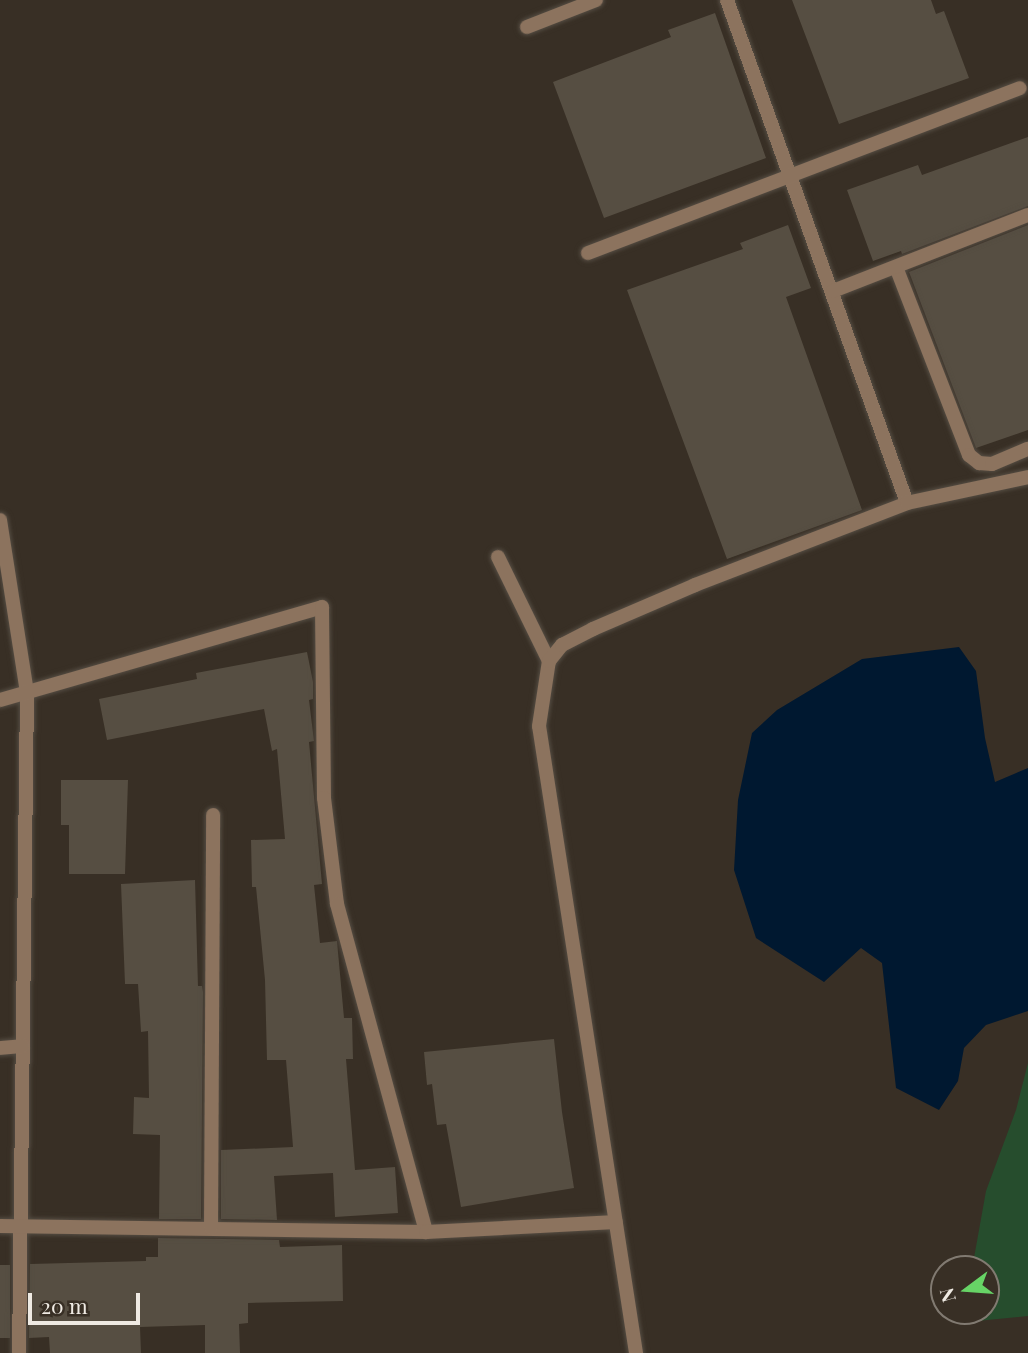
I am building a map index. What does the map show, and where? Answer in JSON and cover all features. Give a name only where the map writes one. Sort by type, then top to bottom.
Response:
[{"type":"street","points":[[527,27],[596,0]]},
{"type":"street","points":[[727,0],[834,290],[907,503]]},
{"type":"street","points":[[588,253],[1020,88]]},
{"type":"street","points":[[834,290],[1028,215]]},
{"type":"street","points":[[896,267],[969,455],[979,463],[992,464],[1028,449]]},
{"type":"street","points":[[636,1353],[539,726],[549,661],[562,645],[593,629],[695,585],[907,503],[1028,477]]},
{"type":"street","points":[[0,520],[27,692],[19,1353]]},
{"type":"street","points":[[498,557],[549,661]]},
{"type":"street","points":[[0,700],[322,607],[324,798],[337,904],[426,1232]]},
{"type":"street","points":[[211,1228],[213,815]]},
{"type":"street","points":[[0,1048],[23,1046]]},
{"type":"street","points":[[0,1226],[426,1232],[616,1222]]},
{"type":"green space","points":[[1028,1063],[1028,1316],[1000,1319],[1000,1255],[975,1255],[986,1191],[1016,1110]]},
{"type":"water","points":[[959,647],[976,671],[985,738],[995,782],[1028,768],[1028,1011],[986,1025],[964,1048],[958,1081],[939,1110],[896,1088],[882,963],[861,948],[824,982],[756,938],[734,870],[738,800],[752,733],[777,710],[862,659]]},
{"type":"building","points":[[792,0],[931,0],[936,14],[944,11],[969,78],[839,124]]},
{"type":"building","points":[[715,13],[766,158],[604,218],[553,82],[671,37],[668,30]]},
{"type":"building","points":[[1028,137],[1028,206],[902,254],[901,251],[873,261],[847,190],[918,165],[922,175]]},
{"type":"building","points":[[788,225],[811,288],[786,297],[862,510],[727,559],[627,290],[743,249],[740,243]]},
{"type":"building","points":[[1028,225],[1028,430],[976,448],[909,272]]},
{"type":"building","points":[[307,652],[313,682],[313,699],[309,700],[314,741],[309,742],[322,884],[314,885],[320,943],[337,941],[344,1018],[352,1018],[353,1059],[346,1059],[355,1170],[395,1167],[398,1213],[335,1217],[333,1173],[274,1176],[277,1220],[221,1219],[221,1150],[293,1147],[286,1060],[267,1060],[265,980],[256,887],[252,887],[251,840],[285,839],[277,749],[272,751],[264,709],[107,740],[99,699],[197,679],[196,673]]},
{"type":"building","points":[[61,780],[128,780],[125,874],[69,874],[69,825],[61,825]]},
{"type":"building","points":[[195,880],[198,986],[202,986],[203,992],[201,1219],[159,1219],[160,1135],[133,1134],[134,1097],[149,1098],[148,1031],[141,1032],[138,984],[125,984],[121,884]]},
{"type":"building","points":[[554,1039],[574,1188],[461,1207],[446,1124],[437,1125],[432,1084],[427,1085],[424,1052]]},
{"type":"building","points":[[158,1238],[279,1240],[280,1247],[342,1245],[343,1301],[248,1303],[248,1323],[239,1324],[240,1353],[205,1353],[205,1325],[140,1327],[141,1353],[50,1353],[49,1337],[29,1338],[30,1264],[146,1261],[146,1257],[158,1257]]},
{"type":"building","points":[[0,1265],[10,1265],[10,1338],[0,1338]]}]
